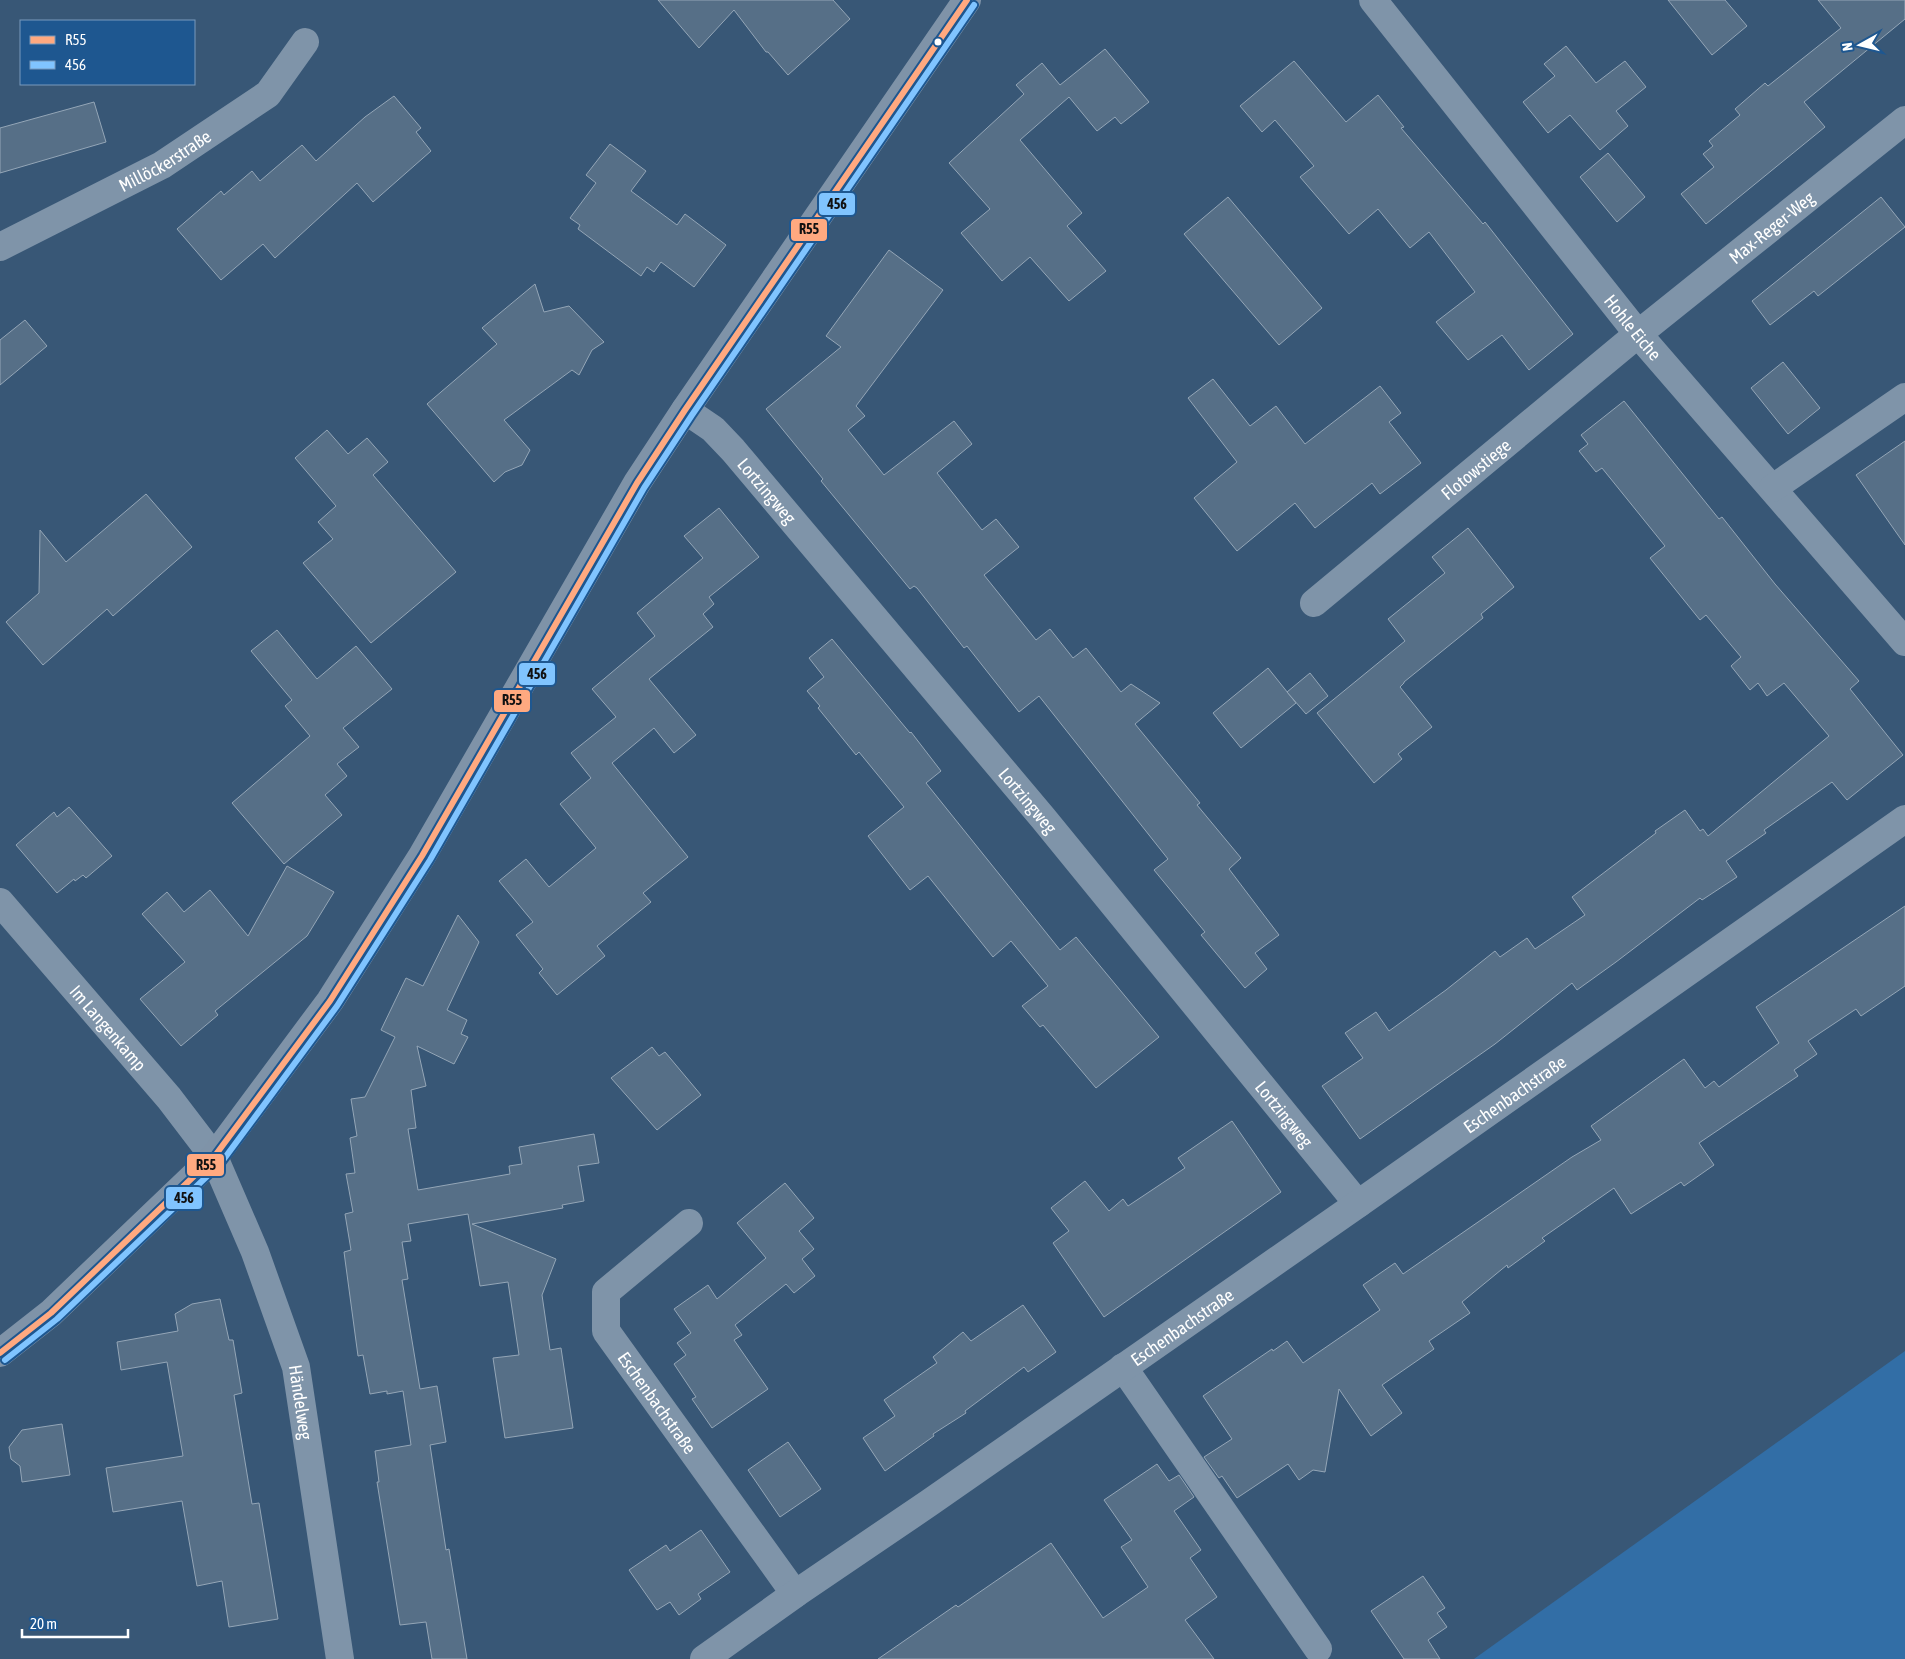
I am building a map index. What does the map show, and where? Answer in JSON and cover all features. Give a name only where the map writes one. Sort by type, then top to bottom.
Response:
[{"type":"main road","points":[[0,1353],[51,1313],[214,1157],[330,1001],[401,888],[637,483],[685,410],[967,0]]},
{"type":"street","name":"Hohle Eiche","points":[[1373,0],[1638,334],[1905,642]]},
{"type":"street","name":"Millöckerstraße","points":[[0,247],[162,165],[243,111],[268,94],[305,42]]},
{"type":"street","name":"Max-Reger-Weg","points":[[1638,334],[1905,120]]},
{"type":"street","name":"Flotowstiege","points":[[1314,603],[1638,334]]},
{"type":"street","points":[[1773,488],[1905,398]]},
{"type":"street","name":"Lortzingweg","points":[[685,410],[713,429],[740,458],[1042,818],[1358,1204]]},
{"type":"street","name":"Eschenbachstraße","points":[[704,1659],[1358,1204],[1905,819]]},
{"type":"street","name":"Im Langenkamp","points":[[0,902],[169,1098],[214,1157]]},
{"type":"street","name":"Händelweg","points":[[214,1157],[255,1252],[296,1366],[340,1659]]},
{"type":"street","name":"Eschenbachstraße","points":[[689,1223],[606,1292],[606,1331],[795,1594]]},
{"type":"street","name":"Eschenbachstraße","points":[[1123,1367],[1318,1649]]},
{"type":"shaded area","points":[[1905,1351],[1905,1659],[1474,1659]]},
{"type":"building","points":[[658,0],[833,0],[850,19],[788,75],[766,52],[734,10],[699,48]]},
{"type":"building","points":[[1668,0],[1725,0],[1747,26],[1712,55]]},
{"type":"building","points":[[1818,0],[1905,0],[1905,19],[1804,102],[1825,127],[1706,224],[1681,194],[1714,167],[1703,154],[1713,146],[1709,141],[1740,115],[1735,109],[1765,83],[1768,86],[1841,28]]},
{"type":"building","points":[[1566,46],[1596,83],[1625,61],[1646,87],[1616,111],[1628,126],[1600,150],[1570,115],[1548,133],[1523,102],[1555,76],[1544,64]]},
{"type":"building","points":[[1105,49],[1149,102],[1121,124],[1115,117],[1097,131],[1069,97],[1020,140],[1082,213],[1067,226],[1106,271],[1069,301],[1030,257],[1002,281],[961,233],[990,209],[949,163],[1024,94],[1016,85],[1042,63],[1060,85]]},
{"type":"building","points":[[1294,61],[1346,122],[1378,95],[1404,127],[1401,128],[1483,224],[1485,222],[1573,334],[1529,370],[1502,335],[1468,360],[1436,322],[1475,292],[1429,232],[1410,248],[1378,209],[1349,234],[1300,177],[1314,166],[1275,120],[1262,132],[1240,106]]},
{"type":"building","points":[[394,96],[421,128],[416,132],[431,151],[373,202],[357,183],[275,258],[263,244],[221,280],[177,229],[221,191],[224,195],[252,171],[260,181],[302,145],[316,161],[365,117]]},
{"type":"building","points":[[94,102],[106,142],[0,173],[0,128]]},
{"type":"building","points":[[610,144],[646,171],[631,191],[677,225],[685,214],[726,245],[694,287],[661,262],[654,272],[647,267],[641,276],[578,229],[580,225],[570,218],[596,183],[586,175]]},
{"type":"building","points":[[1608,153],[1645,197],[1617,222],[1580,177]]},
{"type":"building","points":[[1228,197],[1322,308],[1279,345],[1184,234]]},
{"type":"building","points":[[1881,197],[1905,227],[1818,296],[1814,291],[1770,325],[1752,301]]},
{"type":"building","points":[[889,250],[943,290],[856,406],[865,416],[848,430],[884,475],[954,421],[972,444],[937,473],[982,530],[996,519],[1019,547],[984,575],[1036,640],[1050,629],[1073,658],[1086,648],[1121,692],[1131,684],[1160,703],[1135,724],[1200,803],[1197,805],[1241,858],[1229,869],[1279,935],[1255,953],[1267,969],[1245,988],[1201,935],[1205,932],[1154,870],[1168,859],[1039,696],[1019,712],[967,646],[964,648],[917,588],[914,586],[910,589],[821,481],[823,479],[766,409],[841,347],[826,336]]},
{"type":"building","points":[[535,284],[544,312],[569,306],[604,342],[592,350],[579,375],[572,370],[504,420],[530,450],[522,465],[505,472],[494,482],[427,404],[497,344],[482,328]]},
{"type":"building","points":[[25,320],[47,346],[0,385],[0,340]]},
{"type":"building","points":[[1783,362],[1820,408],[1788,434],[1751,388]]},
{"type":"building","points":[[1213,379],[1250,426],[1276,406],[1305,444],[1380,386],[1401,413],[1389,422],[1421,463],[1380,494],[1372,483],[1315,528],[1295,503],[1237,551],[1194,498],[1237,462],[1188,398]]},
{"type":"building","points":[[1624,401],[1719,519],[1722,517],[1775,584],[1859,681],[1850,689],[1903,755],[1847,800],[1832,782],[1764,830],[1766,833],[1726,861],[1737,877],[1702,900],[1700,898],[1577,990],[1572,983],[1495,1044],[1360,1139],[1322,1086],[1363,1058],[1345,1033],[1376,1012],[1389,1031],[1446,990],[1495,951],[1500,957],[1527,938],[1535,949],[1585,915],[1572,897],[1656,833],[1655,831],[1685,810],[1700,831],[1703,829],[1708,836],[1829,736],[1784,683],[1767,696],[1758,683],[1750,690],[1731,666],[1741,657],[1706,615],[1700,620],[1650,558],[1665,546],[1602,468],[1596,472],[1579,451],[1588,444],[1581,435]]},
{"type":"building","points":[[327,430],[348,454],[367,438],[388,462],[373,475],[456,572],[371,643],[303,563],[333,539],[318,522],[336,506],[295,458]]},
{"type":"building","points":[[1905,441],[1905,545],[1856,475]]},
{"type":"building","points":[[146,494],[192,547],[113,616],[107,609],[43,665],[6,622],[39,593],[40,530],[66,562]]},
{"type":"building","points":[[719,508],[759,557],[709,597],[714,604],[703,614],[713,627],[649,679],[696,735],[674,753],[654,728],[612,763],[688,857],[643,893],[651,902],[597,946],[605,956],[557,995],[539,973],[543,969],[516,935],[533,922],[499,881],[526,859],[549,887],[596,848],[560,804],[591,778],[571,753],[616,717],[592,689],[655,636],[637,613],[703,558],[684,536]]},
{"type":"building","points":[[1468,528],[1514,587],[1481,614],[1483,618],[1400,687],[1432,727],[1398,754],[1402,759],[1374,783],[1317,713],[1405,641],[1388,619],[1445,573],[1432,557]]},
{"type":"building","points":[[277,630],[317,679],[356,646],[392,689],[343,728],[359,747],[337,764],[347,776],[325,795],[342,815],[284,864],[232,803],[310,736],[285,706],[292,700],[251,651]]},
{"type":"building","points":[[832,639],[911,732],[941,771],[926,783],[1060,950],[1076,937],[1159,1037],[1096,1088],[1043,1025],[1040,1027],[1022,1006],[1048,986],[1011,941],[993,957],[928,876],[910,890],[868,836],[904,807],[859,752],[856,755],[818,708],[820,706],[807,691],[824,677],[809,658]]},
{"type":"building","points":[[1268,668],[1296,703],[1241,748],[1213,713]]},
{"type":"building","points":[[1310,673],[1328,696],[1306,714],[1287,692]]},
{"type":"building","points":[[69,807],[112,856],[86,878],[83,875],[75,881],[74,879],[57,893],[16,845],[54,812],[57,817]]},
{"type":"building","points":[[287,866],[334,892],[307,936],[215,1011],[218,1015],[181,1046],[140,999],[185,962],[142,914],[167,892],[184,912],[210,890],[248,936]]},
{"type":"building","points":[[1905,906],[1905,986],[1861,1016],[1856,1009],[1808,1041],[1817,1054],[1794,1070],[1798,1076],[1699,1143],[1714,1165],[1684,1186],[1681,1182],[1631,1214],[1614,1188],[1542,1238],[1545,1241],[1508,1268],[1507,1265],[1462,1302],[1470,1313],[1429,1341],[1434,1349],[1382,1385],[1402,1413],[1371,1436],[1339,1389],[1325,1472],[1313,1470],[1299,1480],[1288,1464],[1237,1498],[1222,1476],[1219,1478],[1204,1457],[1232,1439],[1203,1396],[1272,1349],[1273,1351],[1287,1341],[1303,1363],[1380,1310],[1363,1285],[1395,1263],[1403,1274],[1572,1157],[1601,1140],[1591,1126],[1684,1059],[1705,1088],[1714,1081],[1719,1087],[1779,1043],[1756,1007]]},
{"type":"building","points":[[458,915],[479,942],[447,1010],[467,1020],[461,1034],[468,1037],[454,1064],[417,1046],[426,1086],[411,1090],[416,1128],[408,1129],[418,1190],[510,1174],[509,1166],[522,1164],[519,1147],[594,1134],[599,1163],[578,1166],[584,1201],[562,1205],[563,1208],[472,1224],[556,1259],[542,1295],[550,1350],[561,1348],[573,1428],[505,1438],[493,1358],[519,1355],[508,1282],[480,1286],[468,1214],[408,1224],[411,1241],[402,1242],[408,1279],[402,1280],[420,1389],[437,1386],[446,1442],[430,1445],[446,1550],[449,1549],[467,1659],[432,1659],[426,1622],[400,1625],[377,1482],[379,1482],[375,1451],[411,1445],[403,1391],[387,1394],[387,1391],[370,1394],[363,1355],[358,1356],[344,1252],[351,1250],[345,1214],[353,1212],[346,1174],[355,1173],[350,1138],[357,1136],[351,1099],[365,1097],[395,1037],[381,1030],[406,978],[423,986]]},
{"type":"building","points":[[652,1047],[659,1056],[665,1052],[701,1095],[657,1130],[611,1078]]},
{"type":"building","points":[[1232,1121],[1281,1192],[1104,1317],[1053,1243],[1069,1231],[1051,1208],[1085,1181],[1109,1211],[1123,1199],[1128,1206],[1185,1168],[1178,1158]]},
{"type":"building","points":[[785,1183],[814,1218],[799,1231],[814,1249],[802,1259],[815,1276],[794,1293],[786,1284],[735,1325],[742,1335],[734,1340],[768,1389],[712,1428],[692,1399],[696,1397],[674,1364],[686,1355],[677,1343],[691,1333],[674,1309],[708,1285],[717,1299],[766,1258],[737,1223]]},
{"type":"building","points":[[220,1299],[229,1340],[233,1340],[242,1393],[234,1395],[252,1504],[259,1503],[278,1619],[229,1627],[222,1581],[197,1586],[182,1501],[113,1512],[106,1468],[183,1456],[167,1362],[121,1370],[117,1342],[178,1331],[175,1314],[192,1304]]},
{"type":"building","points":[[1023,1305],[1056,1352],[1028,1372],[1024,1367],[965,1411],[966,1413],[933,1434],[934,1436],[885,1471],[863,1438],[895,1416],[884,1400],[937,1363],[933,1357],[963,1332],[971,1341]]},
{"type":"building","points":[[62,1424],[70,1475],[22,1482],[20,1466],[11,1459],[9,1447],[22,1430]]},
{"type":"building","points":[[788,1442],[821,1489],[780,1517],[748,1470]]},
{"type":"building","points":[[1157,1464],[1169,1481],[1179,1475],[1194,1497],[1174,1511],[1201,1550],[1190,1558],[1217,1597],[1185,1620],[1214,1659],[878,1659],[1051,1543],[1103,1618],[1148,1587],[1121,1547],[1132,1540],[1104,1500]]},
{"type":"building","points":[[701,1530],[730,1572],[698,1594],[701,1599],[679,1615],[670,1602],[657,1610],[629,1570],[666,1545],[670,1551]]},
{"type":"building","points":[[1423,1576],[1445,1608],[1437,1613],[1447,1627],[1428,1640],[1440,1659],[1404,1659],[1371,1611]]},
{"type":"transit line","name":"R55","points":[[0,1353],[51,1313],[214,1157],[330,1001],[422,856],[637,483],[685,410],[967,0]]},
{"type":"transit line","name":"456","points":[[5,1360],[57,1319],[221,1163],[337,1006],[430,860],[644,488],[692,415],[974,5]]}]
